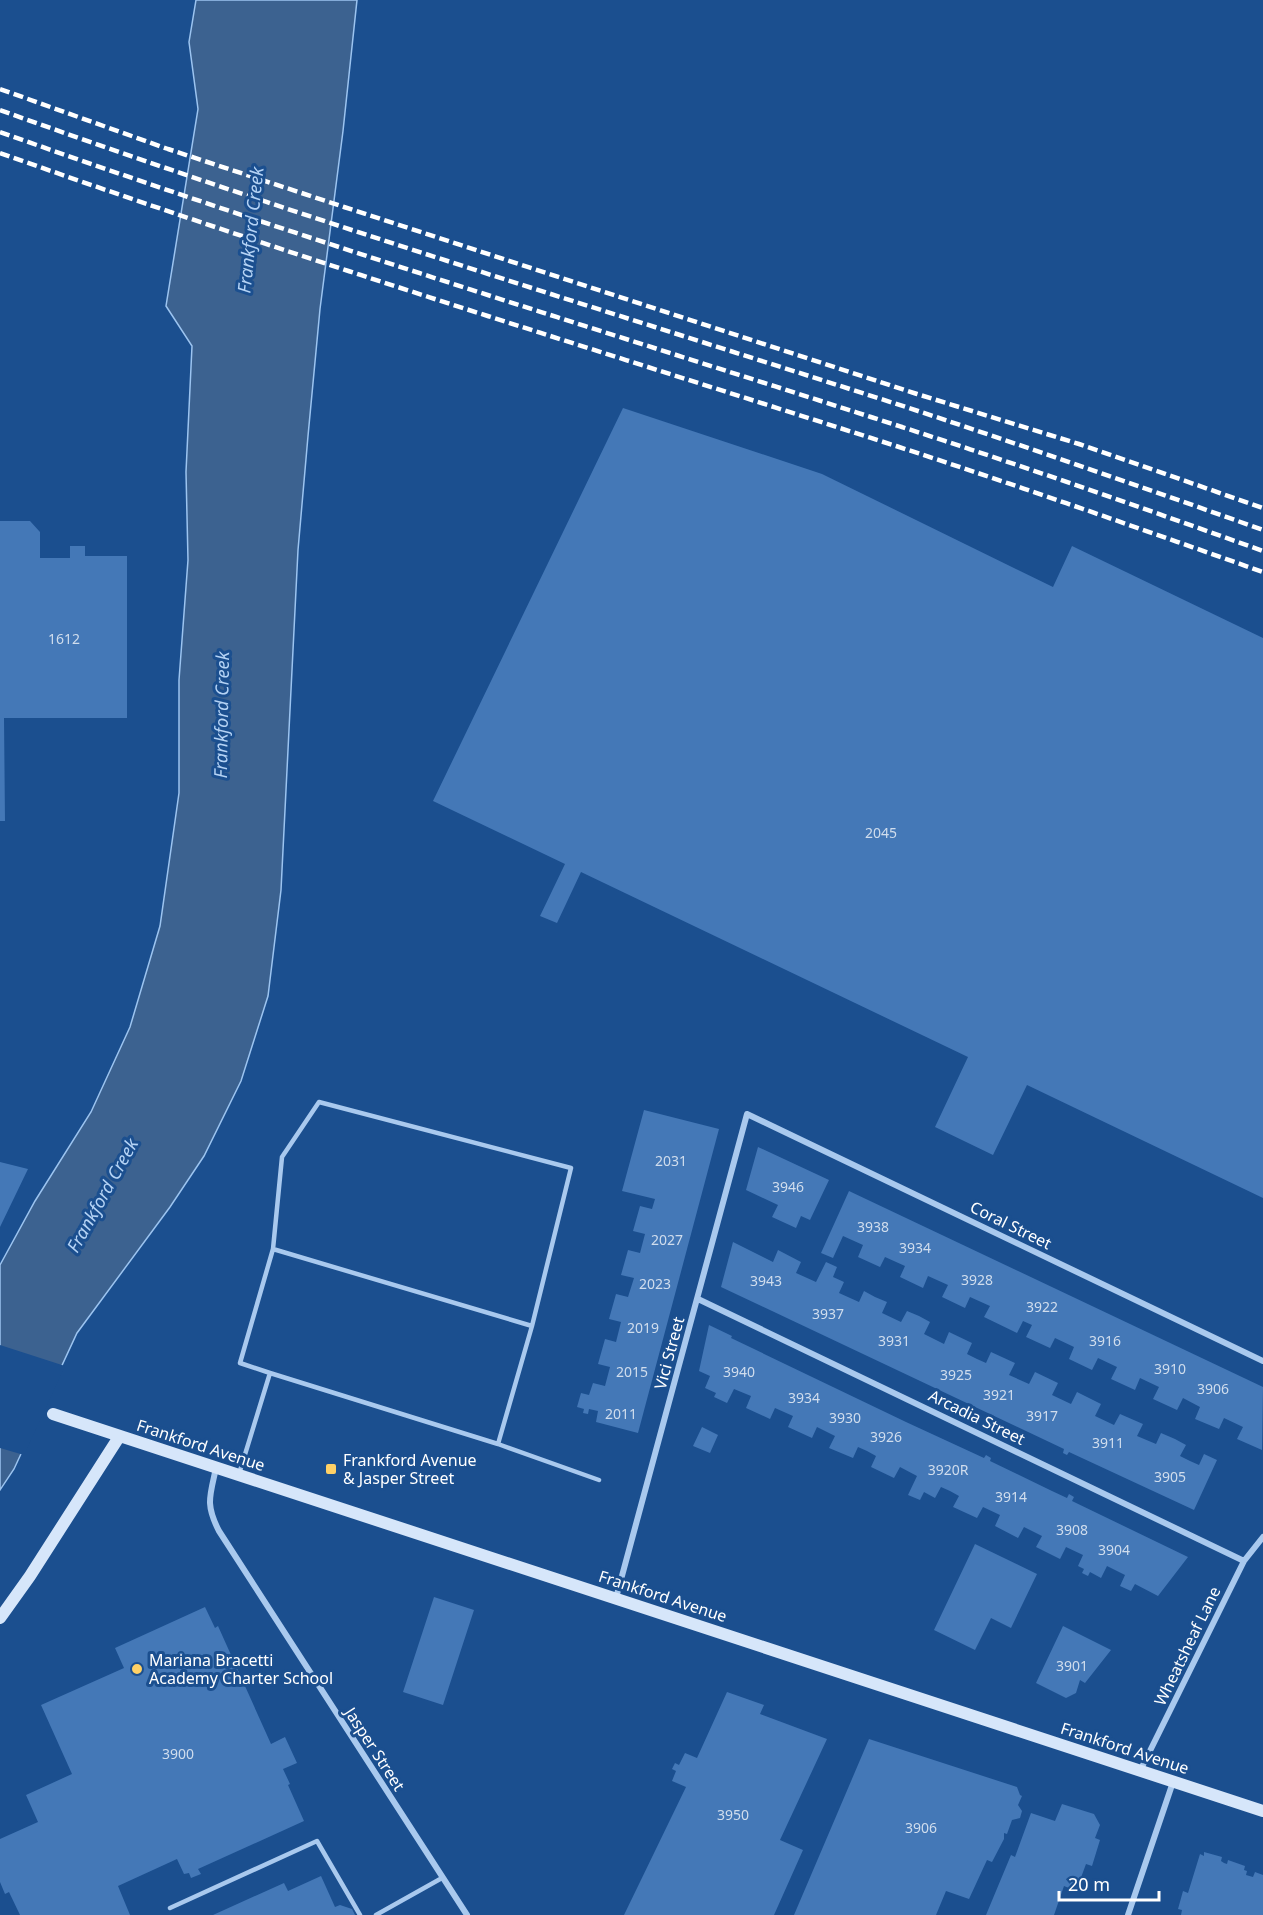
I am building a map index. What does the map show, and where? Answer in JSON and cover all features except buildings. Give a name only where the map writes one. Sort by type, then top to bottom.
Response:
[{"type":"main road","name":"Frankford Avenue","points":[[53,1414],[1263,1811]]},
{"type":"main road","points":[[0,1618],[30,1576],[119,1437]]},
{"type":"street","name":"Vici Street","points":[[616,1598],[747,1114]]},
{"type":"street","name":"Coral Street","points":[[747,1114],[1263,1361]]},
{"type":"street","name":"Arcadia Street","points":[[698,1299],[1244,1561]]},
{"type":"street","name":"Jasper Street","points":[[216,1468],[209,1503],[211,1516],[219,1531],[467,1915]]},
{"type":"street","name":"Wheatsheaf Lane","points":[[1140,1770],[1244,1561],[1263,1537]]},
{"type":"street","points":[[1128,1915],[1173,1781]]},
{"type":"lane","points":[[498,1444],[532,1326],[571,1168],[319,1102],[282,1156],[273,1249],[240,1363],[498,1444],[599,1480]]},
{"type":"lane","points":[[273,1249],[532,1326]]},
{"type":"lane","points":[[239,1474],[270,1373]]},
{"type":"lane","points":[[170,1908],[317,1841],[360,1915]]},
{"type":"lane","points":[[376,1915],[442,1878]]},
{"type":"water","name":"Frankford Creek","points":[[196,0],[357,0],[320,309],[308,436],[298,550],[281,890],[268,996],[241,1081],[204,1156],[170,1207],[77,1333],[14,1469],[0,1490],[0,1265],[35,1201],[91,1112],[130,1027],[160,926],[179,793],[179,680],[188,560],[186,472],[192,346],[166,306],[198,109],[189,42]]},
{"type":"pier","points":[[0,1345],[65,1366],[24,1455],[0,1448]]},
{"type":"railway","points":[[0,89],[168,149],[917,394],[1079,444],[1263,508]]},
{"type":"railway","points":[[0,110],[339,226],[909,408],[1263,530]]},
{"type":"railway","points":[[0,132],[337,246],[947,442],[1263,551]]},
{"type":"railway","points":[[0,153],[335,267],[942,461],[1263,572]]},
{"type":"place","name":"Frankford Avenue & Jasper Street","points":[[331,1469]]},
{"type":"place","name":"Mariana Bracetti Academy Charter School","points":[[137,1669]]}]
